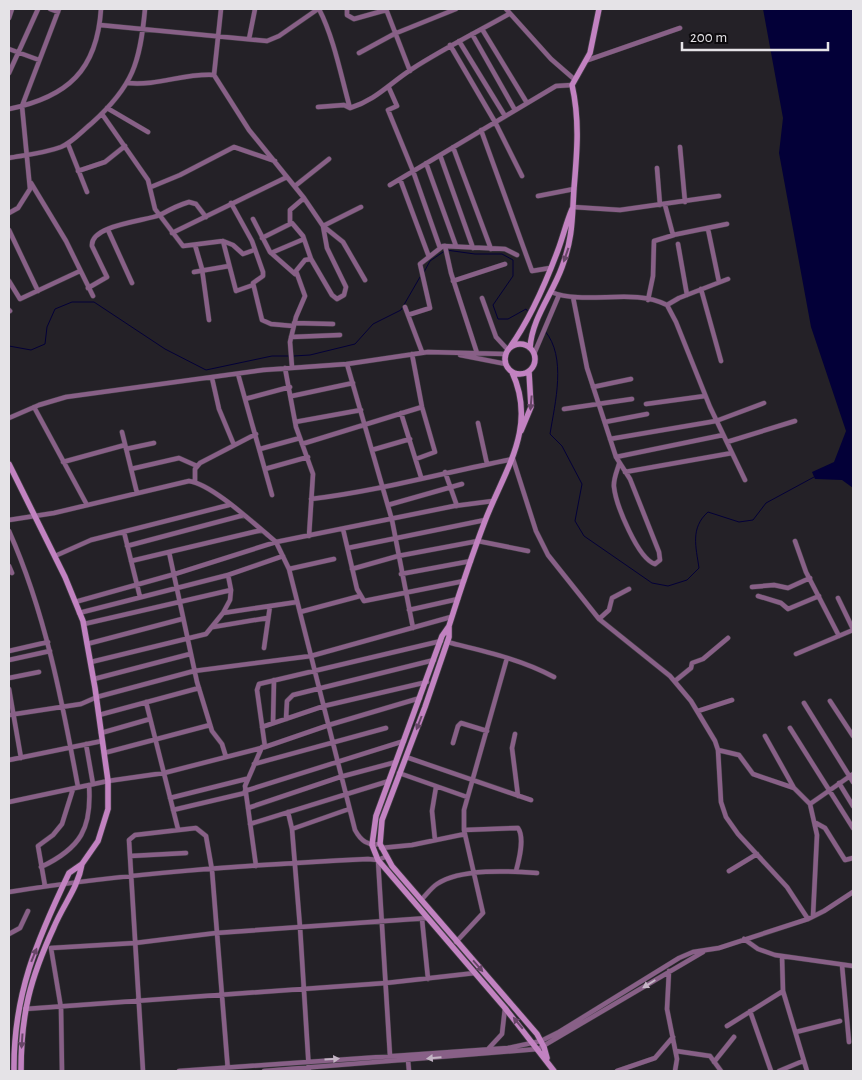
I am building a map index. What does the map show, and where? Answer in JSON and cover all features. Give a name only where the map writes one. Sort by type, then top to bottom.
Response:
[{"type":"street","points":[[9,17],[12,9]]},
{"type":"street","points":[[9,73],[38,9]]},
{"type":"street","points":[[50,9],[58,10],[22,106],[31,183],[66,242],[93,296]]},
{"type":"street","points":[[9,109],[60,91],[77,79],[87,64],[100,25],[101,9]]},
{"type":"street","points":[[9,158],[51,150],[68,144],[102,114],[128,83],[138,58],[145,9]]},
{"type":"street","points":[[222,9],[214,75],[239,116],[295,186],[323,226],[343,242],[365,280]]},
{"type":"street","points":[[249,39],[255,9]]},
{"type":"street","points":[[100,25],[249,39],[273,39],[319,9],[329,29],[334,55],[350,108]]},
{"type":"street","points":[[347,9],[347,15],[354,19],[386,9],[394,34],[410,71]]},
{"type":"street","points":[[359,52],[394,34],[456,9]]},
{"type":"street","points":[[506,9],[573,82],[577,105],[578,130],[571,240],[551,292],[531,330],[530,348],[534,354]]},
{"type":"street","points":[[390,185],[556,86],[573,82],[588,60],[599,9]]},
{"type":"street","points":[[318,107],[344,105],[350,108],[362,104],[450,46],[509,14]]},
{"type":"street","points":[[482,28],[527,103]]},
{"type":"street","points":[[588,60],[680,28]]},
{"type":"street","points":[[472,34],[515,110]]},
{"type":"street","points":[[459,41],[505,116]]},
{"type":"street","points":[[450,46],[495,122],[522,176]]},
{"type":"street","points":[[9,49],[39,60]]},
{"type":"street","points":[[128,83],[151,84],[194,74],[214,75]]},
{"type":"street","points":[[389,88],[397,106],[388,110],[443,247],[477,353]]},
{"type":"street","points":[[107,108],[148,132]]},
{"type":"street","points":[[102,114],[151,187],[154,206],[159,215],[183,246],[222,241],[233,245],[243,254],[254,250]]},
{"type":"street","points":[[481,130],[532,271],[550,268]]},
{"type":"street","points":[[68,144],[87,192]]},
{"type":"street","points":[[78,171],[105,162],[125,146]]},
{"type":"street","points":[[151,187],[180,175],[234,147],[275,161]]},
{"type":"street","points":[[453,147],[491,249]]},
{"type":"street","points":[[680,147],[685,202]]},
{"type":"street","points":[[440,155],[472,248]]},
{"type":"street","points":[[295,186],[329,159]]},
{"type":"street","points":[[426,163],[456,246]]},
{"type":"street","points":[[657,168],[662,205],[670,231],[675,235]]},
{"type":"street","points":[[172,233],[287,177]]},
{"type":"street","points":[[400,179],[429,257]]},
{"type":"street","points":[[9,213],[21,204],[31,183]]},
{"type":"street","points":[[538,196],[574,189]]},
{"type":"street","points":[[573,207],[609,210],[662,205],[719,196]]},
{"type":"street","points":[[290,224],[290,210],[304,198]]},
{"type":"street","points":[[88,288],[106,278],[92,241],[95,235],[159,215],[191,202],[196,204],[206,216]]},
{"type":"street","points":[[232,203],[250,237],[264,275],[254,281],[253,286],[264,322],[333,324]]},
{"type":"street","points":[[323,226],[361,207]]},
{"type":"street","points":[[506,352],[524,328],[534,307],[573,207]]},
{"type":"street","points":[[253,219],[271,253],[295,274],[305,296],[290,339],[292,367]]},
{"type":"street","points":[[262,238],[290,224]]},
{"type":"street","points":[[290,224],[298,228],[312,259],[332,295],[337,299],[344,295],[346,287],[327,248],[323,226]]},
{"type":"street","points":[[648,300],[653,276],[654,241],[727,224]]},
{"type":"street","points":[[708,228],[720,282]]},
{"type":"street","points":[[9,230],[38,291]]},
{"type":"street","points":[[108,230],[132,283]]},
{"type":"street","points":[[271,253],[304,238]]},
{"type":"street","points":[[222,241],[236,291],[253,286]]},
{"type":"street","points":[[678,244],[687,295]]},
{"type":"street","points":[[196,245],[202,269],[208,320]]},
{"type":"street","points":[[408,315],[430,308],[420,264],[443,247],[505,249],[517,255]]},
{"type":"street","points":[[295,274],[305,260],[312,259]]},
{"type":"street","points":[[454,281],[505,264]]},
{"type":"street","points":[[194,272],[202,269],[229,266]]},
{"type":"street","points":[[9,281],[20,299],[80,271]]},
{"type":"street","points":[[551,292],[573,297],[614,297],[648,300],[667,305],[728,279]]},
{"type":"street","points":[[701,289],[721,361]]},
{"type":"street","points":[[554,1071],[541,1046],[385,857],[381,846],[382,820],[406,757],[485,520],[513,459],[520,433],[531,408],[529,372],[549,315],[559,295]]},
{"type":"street","points":[[573,297],[581,344],[616,457],[625,472],[659,552],[660,560],[655,564],[641,554],[619,502],[614,484],[619,464]]},
{"type":"street","points":[[482,298],[496,337],[506,352],[506,364],[512,372],[521,398],[520,433]]},
{"type":"street","points":[[667,305],[676,322],[716,421],[745,480]]},
{"type":"street","points":[[405,307],[422,352]]},
{"type":"street","points":[[290,339],[340,335]]},
{"type":"street","points":[[9,418],[34,407],[85,394],[292,367],[347,364],[422,352],[506,352],[514,346],[530,348]]},
{"type":"street","points":[[448,352],[506,364]]},
{"type":"street","points":[[412,354],[422,407],[435,452],[416,459]]},
{"type":"street","points":[[347,364],[392,520],[413,628]]},
{"type":"street","points":[[285,368],[292,396],[295,422],[313,474],[309,536]]},
{"type":"street","points":[[512,372],[529,372]]},
{"type":"street","points":[[238,374],[272,495]]},
{"type":"street","points":[[212,378],[219,409],[234,445]]},
{"type":"street","points":[[593,387],[631,379]]},
{"type":"street","points":[[292,396],[352,382]]},
{"type":"street","points":[[245,399],[290,387]]},
{"type":"street","points":[[646,404],[705,396]]},
{"type":"street","points":[[564,409],[632,399]]},
{"type":"street","points":[[610,439],[716,421],[764,403]]},
{"type":"street","points":[[34,407],[87,505]]},
{"type":"street","points":[[302,444],[422,407]]},
{"type":"street","points":[[295,422],[360,410]]},
{"type":"street","points":[[401,413],[421,477]]},
{"type":"street","points":[[605,422],[647,414]]},
{"type":"street","points":[[727,442],[795,421]]},
{"type":"street","points":[[478,423],[487,464]]},
{"type":"street","points":[[122,432],[136,493]]},
{"type":"street","points":[[197,466],[256,434]]},
{"type":"street","points":[[616,457],[723,436]]},
{"type":"street","points":[[260,449],[300,438]]},
{"type":"street","points":[[372,450],[410,439]]},
{"type":"street","points":[[63,462],[126,447],[154,443]]},
{"type":"street","points":[[625,472],[732,453]]},
{"type":"street","points":[[265,469],[308,457]]},
{"type":"street","points":[[131,468],[179,458],[197,466]]},
{"type":"street","points":[[311,499],[349,494],[421,477],[513,459]]},
{"type":"street","points":[[513,459],[541,542],[548,555],[599,619],[675,681],[698,711],[711,731],[718,750],[723,810],[738,834],[787,887],[810,917]]},
{"type":"street","points":[[9,464],[55,556],[84,624],[97,697],[108,781],[108,809],[98,841],[82,864],[69,873],[23,985],[15,1028],[14,1071]]},
{"type":"street","points":[[195,482],[197,466]]},
{"type":"street","points":[[445,472],[457,506]]},
{"type":"street","points":[[9,519],[35,516],[87,505],[182,482],[195,482],[215,493],[276,542],[289,569],[329,725],[340,777],[358,836],[372,845],[381,846],[434,840],[465,832],[518,828],[521,834],[521,842],[516,871]]},
{"type":"street","points":[[388,505],[462,484]]},
{"type":"street","points":[[75,602],[173,575],[276,542],[457,506],[493,501]]},
{"type":"street","points":[[55,556],[91,540],[229,505]]},
{"type":"street","points":[[127,546],[244,515]]},
{"type":"street","points":[[348,548],[485,520]]},
{"type":"street","points":[[343,529],[360,596],[366,602],[464,581]]},
{"type":"street","points":[[131,561],[262,530]]},
{"type":"street","points":[[9,531],[22,560],[48,642],[70,748],[75,788],[62,824],[38,846],[45,886]]},
{"type":"street","points":[[124,532],[140,597]]},
{"type":"street","points":[[795,540],[810,578],[839,636]]},
{"type":"street","points":[[352,569],[398,556],[478,541],[528,551]]},
{"type":"street","points":[[169,552],[194,671],[210,725],[222,744],[226,757]]},
{"type":"street","points":[[80,613],[228,575],[283,556]]},
{"type":"street","points":[[289,569],[334,559]]},
{"type":"street","points":[[401,574],[471,561]]},
{"type":"street","points":[[9,566],[12,573]]},
{"type":"street","points":[[91,662],[202,636],[213,627],[230,600],[231,590],[228,575]]},
{"type":"street","points":[[752,587],[774,585],[788,588],[810,578]]},
{"type":"street","points":[[599,619],[608,610],[612,598],[629,589]]},
{"type":"street","points":[[84,624],[231,590]]},
{"type":"street","points":[[300,612],[360,596]]},
{"type":"street","points":[[758,596],[781,603],[788,609],[819,596]]},
{"type":"street","points":[[796,654],[853,629],[838,598]]},
{"type":"street","points":[[409,610],[458,599]]},
{"type":"street","points":[[223,613],[297,602]]},
{"type":"street","points":[[264,648],[270,606]]},
{"type":"street","points":[[11,715],[81,704],[97,697],[194,671],[311,656],[452,617]]},
{"type":"street","points":[[213,627],[267,618]]},
{"type":"street","points":[[87,644],[182,619]]},
{"type":"street","points":[[675,681],[691,668],[692,663],[703,658],[728,638]]},
{"type":"street","points":[[9,651],[48,642]]},
{"type":"street","points":[[444,642],[434,660],[374,823],[372,845],[378,860],[425,919],[475,973],[534,1043],[541,1046]]},
{"type":"street","points":[[256,866],[245,792],[246,779],[264,747],[257,686],[263,682],[444,642],[507,658],[537,668],[554,677]]},
{"type":"street","points":[[9,660],[50,652]]},
{"type":"street","points":[[94,679],[190,654]]},
{"type":"street","points":[[456,942],[483,913],[465,832],[464,810],[507,658]]},
{"type":"street","points":[[286,718],[287,702],[291,696],[434,660]]},
{"type":"street","points":[[9,678],[39,672]]},
{"type":"street","points":[[273,723],[274,680]]},
{"type":"street","points":[[262,727],[324,706],[427,682]]},
{"type":"street","points":[[99,715],[199,688]]},
{"type":"street","points":[[9,689],[11,715],[21,758]]},
{"type":"street","points":[[9,802],[91,784],[164,773],[264,747],[329,725],[421,698]]},
{"type":"street","points":[[698,711],[732,700]]},
{"type":"street","points":[[830,701],[851,727],[853,736]]},
{"type":"street","points":[[146,702],[178,829]]},
{"type":"street","points":[[804,703],[852,776],[853,782]]},
{"type":"street","points":[[101,732],[150,719]]},
{"type":"street","points":[[453,743],[458,726],[461,724],[487,731]]},
{"type":"street","points":[[104,753],[210,725]]},
{"type":"street","points":[[254,764],[386,728]]},
{"type":"street","points":[[790,728],[853,828]]},
{"type":"street","points":[[515,734],[512,748],[518,796]]},
{"type":"street","points":[[765,736],[794,788],[810,804],[816,823],[810,917]]},
{"type":"street","points":[[9,760],[102,741]]},
{"type":"street","points":[[174,810],[245,792],[404,742]]},
{"type":"street","points":[[41,867],[66,853],[81,836],[90,814],[91,784],[86,744]]},
{"type":"street","points":[[718,750],[739,755],[757,777],[794,788]]},
{"type":"street","points":[[406,757],[531,800]]},
{"type":"street","points":[[248,808],[340,777],[396,762]]},
{"type":"street","points":[[399,773],[467,797]]},
{"type":"street","points":[[810,804],[852,776]]},
{"type":"street","points":[[170,798],[246,779]]},
{"type":"street","points":[[250,824],[389,781]]},
{"type":"street","points":[[839,783],[853,806]]},
{"type":"street","points":[[434,840],[432,811],[436,787]]},
{"type":"street","points":[[292,829],[349,809]]},
{"type":"street","points":[[288,812],[292,829],[309,1069]]},
{"type":"street","points":[[816,823],[825,828],[845,860],[853,858]]},
{"type":"street","points":[[143,1071],[129,840],[132,836],[196,828],[202,832],[208,844],[212,870],[227,1069]]},
{"type":"street","points":[[130,856],[186,853]]},
{"type":"street","points":[[729,871],[757,854]]},
{"type":"street","points":[[9,892],[80,880],[294,863],[378,860],[385,857]]},
{"type":"street","points":[[378,860],[390,1062]]},
{"type":"street","points":[[21,1071],[25,1009],[32,979],[61,910],[80,880],[82,864]]},
{"type":"street","points":[[421,900],[439,882],[474,873],[494,870],[537,873]]},
{"type":"street","points":[[541,1046],[670,964],[693,952],[706,950],[810,917],[853,892]]},
{"type":"street","points":[[9,934],[20,928],[28,911]]},
{"type":"street","points":[[51,948],[135,943],[216,933],[425,919]]},
{"type":"street","points":[[425,919],[428,979]]},
{"type":"street","points":[[744,938],[767,953],[853,966]]},
{"type":"street","points":[[47,942],[51,948],[60,1008],[62,1071]]},
{"type":"street","points":[[264,1071],[390,1062],[541,1046],[706,950]]},
{"type":"street","points":[[782,956],[783,991],[807,1071]]},
{"type":"street","points":[[670,964],[667,1009],[678,1065],[675,1071]]},
{"type":"street","points":[[842,965],[849,1042]]},
{"type":"street","points":[[25,1009],[386,984],[475,973]]},
{"type":"street","points":[[727,1026],[783,991]]},
{"type":"street","points":[[488,1048],[502,1034],[505,1008]]},
{"type":"street","points":[[750,1011],[771,1071]]},
{"type":"street","points":[[796,1032],[840,1022]]},
{"type":"street","points":[[617,1071],[655,1058],[673,1037]]},
{"type":"street","points":[[714,1062],[734,1037]]},
{"type":"street","points":[[179,1071],[227,1069],[534,1043]]},
{"type":"street","points":[[676,1051],[710,1056],[720,1071]]},
{"type":"street","points":[[408,1060],[409,1071]]},
{"type":"street","points":[[779,1071],[804,1062]]},
{"type":"shaded area","points":[[763,9],[853,9],[853,488],[842,480],[815,479],[812,472],[834,462],[846,431],[811,327],[779,153],[783,118]]},
{"type":"waterway","points":[[424,272],[430,261],[446,250],[475,254],[502,254],[513,260],[513,276],[493,305],[498,319],[508,319],[526,309],[529,313]]},
{"type":"waterway","points":[[294,356],[310,355],[355,344],[373,324],[401,310],[420,277]]},
{"type":"waterway","points":[[9,346],[31,350],[45,344],[47,327],[55,309],[72,302],[94,302],[165,349],[206,370],[272,356],[290,356]]},
{"type":"waterway","points":[[545,331],[552,342],[558,367],[558,381],[550,434],[562,446],[582,484],[575,521],[584,536],[652,583],[668,586],[687,580],[699,568],[696,531],[702,518],[708,512],[739,522],[753,520],[766,503],[814,477]]}]
